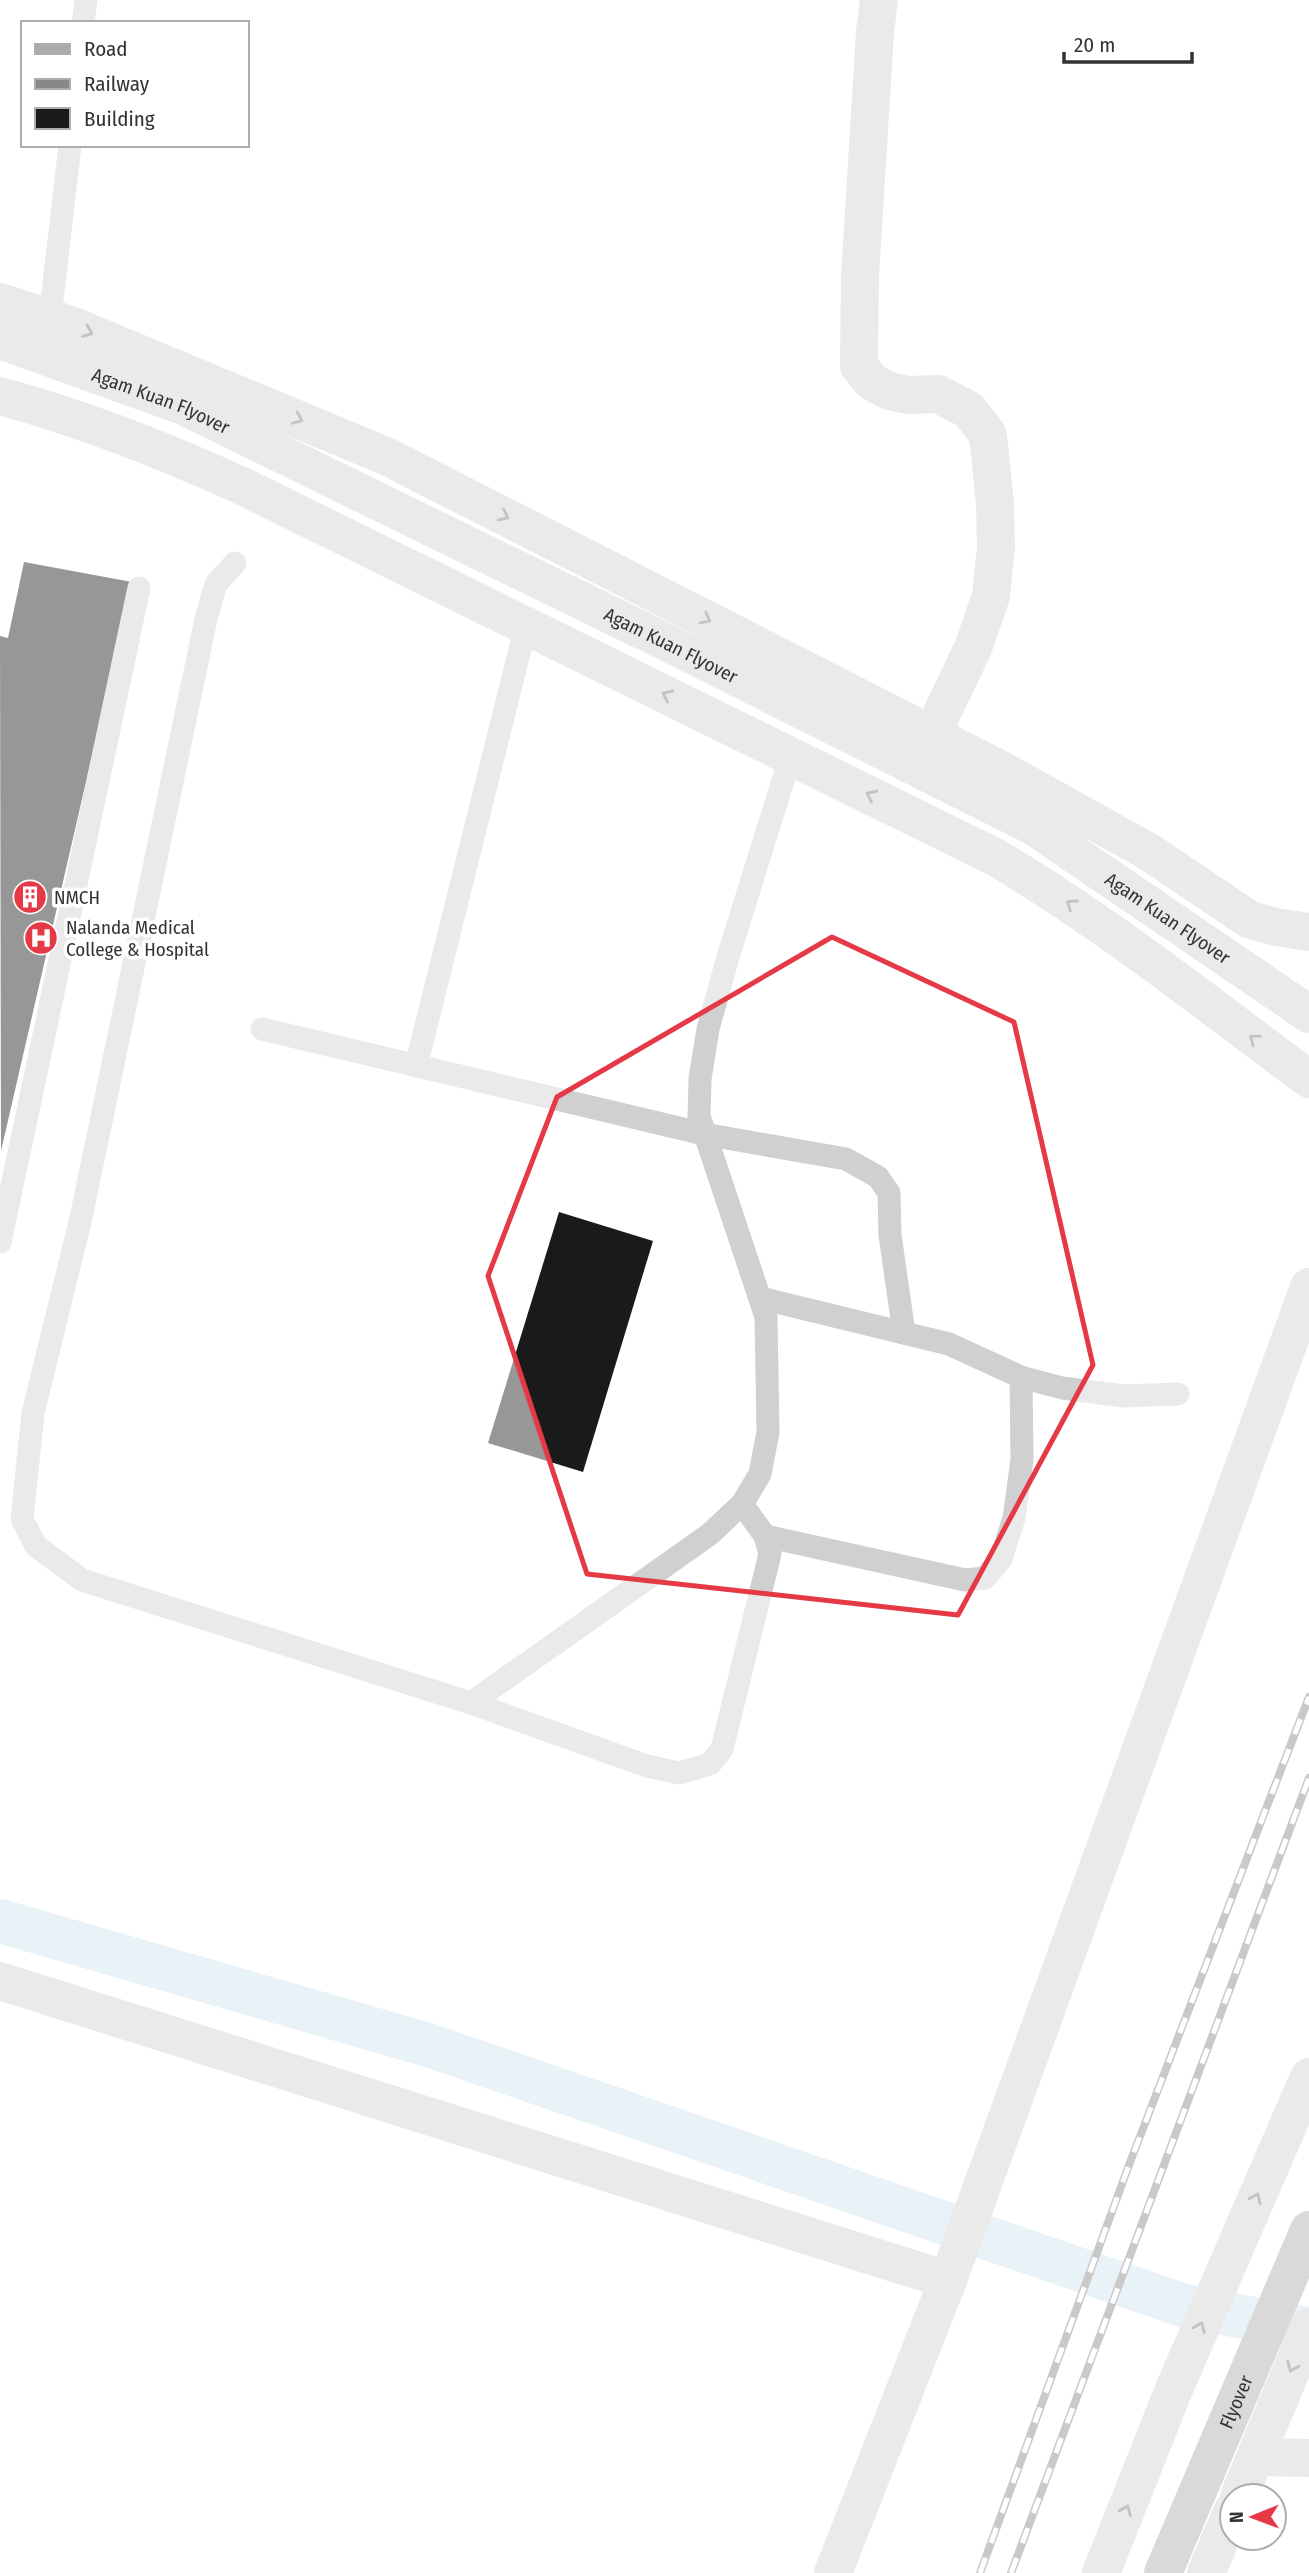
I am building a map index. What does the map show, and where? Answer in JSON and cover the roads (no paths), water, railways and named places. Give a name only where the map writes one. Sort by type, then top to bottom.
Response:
[{"type":"main road","name":"Flyover","points":[[1163,2573],[1309,2230]]},
{"type":"street","points":[[879,0],[860,276],[859,366],[872,382],[889,391],[908,395],[938,394],[969,410],[988,435],[995,504],[996,547],[991,596],[973,648],[932,734]]},
{"type":"street","points":[[0,302],[50,318],[388,457],[1007,773],[1149,852],[1250,920],[1309,932]]},
{"type":"street","name":"Agam Kuan Flyover","points":[[0,340],[183,405],[1034,826],[1309,1014]]},
{"type":"street","points":[[0,396],[104,429],[181,458],[995,857],[1046,887],[1309,1079]]},
{"type":"street","points":[[833,2573],[991,2164],[1309,1287]]},
{"type":"street","points":[[0,1981],[948,2280]]},
{"type":"street","points":[[1101,2573],[1174,2389],[1309,2077]]},
{"type":"street","points":[[1245,2482],[1309,2328]]},
{"type":"street","points":[[1256,2457],[1309,2458]]},
{"type":"street","points":[[1206,2573],[1218,2545]]},
{"type":"lane","points":[[83,21],[86,0]]},
{"type":"lane","points":[[50,318],[70,147]]},
{"type":"lane","points":[[235,564],[216,584],[206,619],[80,1222],[33,1413],[22,1519],[36,1546],[82,1580],[471,1703],[647,1766],[679,1773],[710,1764],[722,1749],[762,1591],[770,1554],[765,1536],[742,1504]]},
{"type":"lane","points":[[0,1242],[139,588]]},
{"type":"lane","points":[[416,1066],[526,625]]},
{"type":"lane","points":[[471,1703],[710,1534],[742,1504],[760,1474],[768,1432],[766,1317],[704,1134],[699,1116],[700,1091],[708,1028],[791,755]]},
{"type":"lane","points":[[262,1029],[704,1134],[846,1160],[878,1177],[889,1193],[890,1235],[904,1333]]},
{"type":"lane","points":[[760,1297],[949,1344],[1021,1377],[1062,1388],[1124,1396],[1178,1394]]},
{"type":"lane","points":[[765,1536],[965,1580],[985,1578],[1001,1559],[1014,1518],[1022,1460],[1021,1377]]},
{"type":"waterway","points":[[0,1921],[428,2045],[1185,2306],[1307,2329]]},
{"type":"railway","points":[[980,2573],[1129,2165],[1309,1697]]},
{"type":"railway","points":[[1011,2573],[1309,1778]]},
{"type":"place","name":"NMCH","points":[[30,897]]},
{"type":"place","name":"Nalanda Medical College & Hospital","points":[[41,938]]}]
